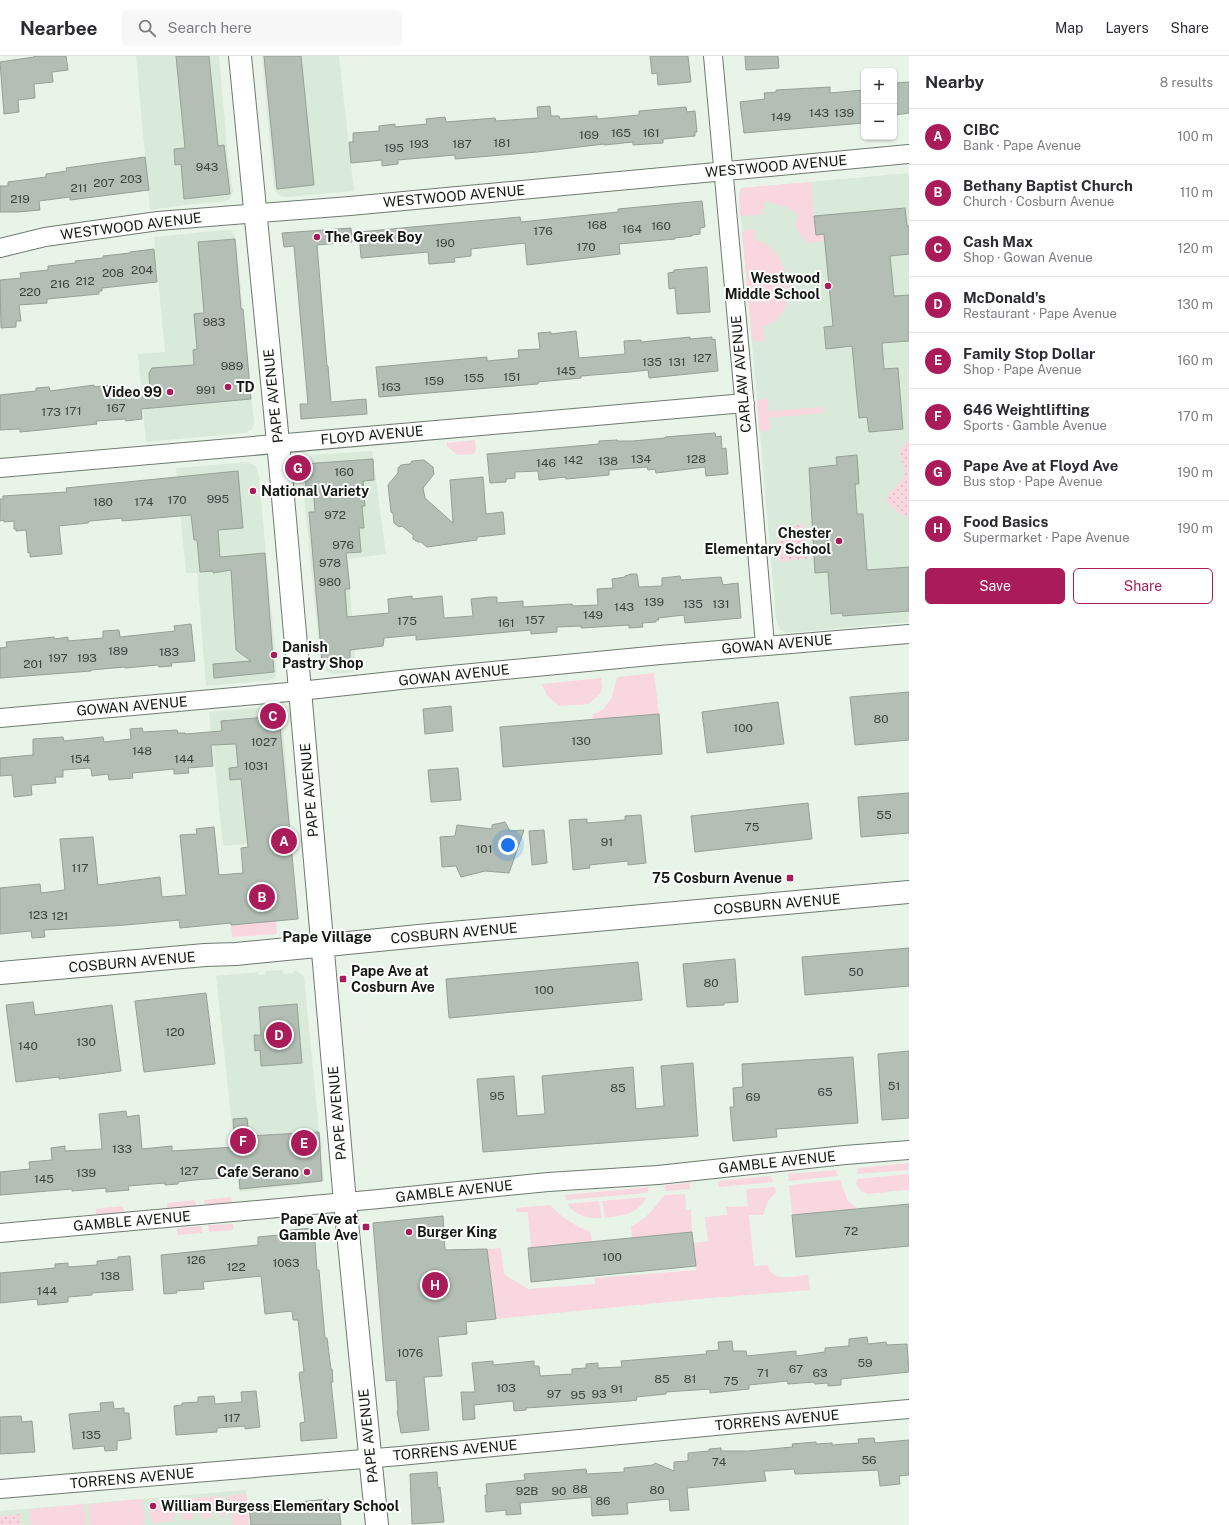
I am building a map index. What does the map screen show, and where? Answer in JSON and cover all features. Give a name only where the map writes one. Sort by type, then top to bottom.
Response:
[{"type":"main road","name":"PAPE AVENUE","points":[[240,56],[278,444],[345,1202],[377,1525]]},
{"type":"main road","name":"COSBURN AVENUE","points":[[0,974],[909,892]]},
{"type":"street","name":"CARLAW AVENUE","points":[[712,56],[745,403],[765,645]]},
{"type":"street","name":"WESTWOOD AVENUE","points":[[0,248],[45,237],[158,221],[255,212],[358,205],[909,154]]},
{"type":"street","name":"FLOYD AVENUE","points":[[0,468],[745,403]]},
{"type":"street","name":"GOWAN AVENUE","points":[[0,718],[300,691],[418,678],[765,645],[909,634]]},
{"type":"street","name":"GAMBLE AVENUE","points":[[0,1233],[548,1182],[658,1175],[909,1150]]},
{"type":"street","name":"TORRENS AVENUE","points":[[0,1489],[371,1458],[909,1409]]},
{"type":"shaded area","points":[[136,56],[219,56],[228,158],[233,192],[230,199],[223,202],[192,204],[150,210]]},
{"type":"shaded area","points":[[262,56],[339,56],[354,191],[288,197],[279,196],[274,188]]},
{"type":"shaded area","name":"Westwood Middle School","points":[[909,173],[909,622],[790,633],[784,632],[777,624],[776,618],[739,194],[741,188]]},
{"type":"shaded area","points":[[811,182],[816,235],[824,234],[825,241],[809,243],[806,241],[796,229],[796,223],[799,215],[786,207],[765,201],[761,215],[740,216],[739,200],[741,188]]},
{"type":"shaded area","points":[[747,229],[755,229],[755,240],[766,244],[782,263],[788,289],[787,301],[783,312],[774,322],[763,326],[765,341],[757,342],[752,339],[742,233]]},
{"type":"shaded area","points":[[225,230],[232,231],[236,239],[254,423],[252,429],[246,433],[146,442],[138,354],[165,352],[154,237]]},
{"type":"shaded area","points":[[765,398],[768,400],[769,411],[822,407],[823,411],[821,413],[769,418],[770,430],[766,432],[759,430],[757,401]]},
{"type":"shaded area","points":[[475,440],[476,449],[474,454],[457,455],[447,446],[447,443]]},
{"type":"shaded area","points":[[909,441],[909,518],[899,513],[886,501],[889,494],[903,479],[904,469],[900,453],[904,445]]},
{"type":"shaded area","points":[[372,451],[386,554],[348,559],[356,672],[333,674],[327,672],[321,667],[301,466],[305,458],[313,455]]},
{"type":"shaded area","points":[[248,462],[256,466],[259,477],[277,672],[274,679],[266,681],[206,686],[197,573],[186,573],[176,468]]},
{"type":"shaded area","points":[[804,524],[808,558],[779,560],[777,528]]},
{"type":"shaded area","points":[[654,673],[659,714],[593,720],[592,715],[604,709],[612,697],[617,677]]},
{"type":"shaded area","points":[[601,678],[602,688],[600,694],[589,704],[560,706],[546,694],[542,684]]},
{"type":"shaded area","points":[[273,706],[280,709],[282,714],[292,840],[223,846],[209,712]]},
{"type":"shaded area","points":[[276,921],[277,934],[232,937],[231,925]]},
{"type":"shaded area","points":[[282,970],[285,974],[292,973],[295,970],[304,976],[324,1182],[239,1192],[216,976],[258,972],[259,975],[266,974],[266,971]]},
{"type":"shaded area","points":[[909,1163],[909,1170],[857,1174],[858,1168]]},
{"type":"shaded area","points":[[836,1170],[838,1176],[789,1181],[788,1174]]},
{"type":"shaded area","points":[[909,1174],[909,1190],[868,1194],[862,1192],[856,1184],[857,1179]]},
{"type":"shaded area","points":[[770,1176],[774,1182],[719,1187],[718,1181]]},
{"type":"shaded area","points":[[840,1180],[848,1201],[858,1209],[792,1215],[789,1185]]},
{"type":"shaded area","points":[[690,1183],[690,1189],[666,1191],[665,1185]]},
{"type":"shaded area","points":[[649,1187],[647,1193],[566,1200],[564,1195]]},
{"type":"shaded area","points":[[775,1187],[776,1192],[768,1201],[763,1215],[749,1215],[754,1266],[768,1265],[770,1271],[774,1274],[784,1277],[808,1275],[810,1290],[699,1299],[496,1319],[487,1249],[501,1248],[504,1274],[528,1289],[595,1284],[595,1278],[696,1270],[693,1243],[708,1241],[705,1217],[727,1215],[726,1207],[748,1206],[746,1189]]},
{"type":"shaded area","points":[[685,1194],[686,1210],[691,1210],[692,1232],[632,1238],[631,1226],[649,1213],[664,1195]]},
{"type":"shaded area","points":[[231,1197],[232,1203],[205,1206],[204,1200]]},
{"type":"shaded area","points":[[646,1197],[642,1204],[635,1210],[623,1215],[605,1218],[602,1201]]},
{"type":"shaded area","points":[[195,1200],[196,1206],[168,1209],[167,1203]]},
{"type":"shaded area","points":[[599,1201],[602,1218],[592,1218],[578,1214],[567,1204]]},
{"type":"shaded area","points":[[550,1205],[568,1221],[590,1232],[592,1242],[531,1248],[528,1212],[517,1212],[516,1208]]},
{"type":"shaded area","points":[[123,1206],[124,1213],[96,1215],[96,1209]]},
{"type":"shaded area","points":[[233,1224],[233,1230],[209,1232],[208,1225]]},
{"type":"shaded area","points":[[201,1226],[202,1233],[177,1235],[177,1228]]},
{"type":"shaded area","name":"William Burgess Elementary School","points":[[246,1490],[249,1525],[0,1525],[0,1511]]},
{"type":"shaded area","points":[[247,1494],[249,1525],[233,1525],[228,1496]]},
{"type":"shaded area","points":[[223,1496],[225,1517],[222,1517],[220,1511],[216,1510],[212,1512],[211,1518],[203,1519],[200,1512],[197,1511],[192,1515],[192,1520],[184,1520],[181,1514],[177,1513],[174,1515],[172,1521],[152,1523],[149,1502]]},
{"type":"shaded area","points":[[142,1499],[145,1520],[143,1525],[90,1525],[89,1504]]},
{"type":"shaded area","points":[[84,1504],[86,1525],[31,1525],[30,1512],[32,1509]]},
{"type":"shaded area","points":[[20,1514],[21,1525],[0,1525],[0,1516]]},
{"type":"building","points":[[34,56],[66,56],[68,70],[52,72],[53,82],[34,84],[35,98],[18,100],[19,112],[4,114],[0,62]]},
{"type":"building","points":[[176,56],[209,56],[218,146],[224,145],[230,194],[184,199],[181,164],[175,165],[174,149],[185,148]]},
{"type":"building","points":[[264,56],[301,56],[314,185],[277,189]]},
{"type":"building","points":[[650,56],[688,56],[691,82],[658,85],[657,73],[652,74]]},
{"type":"building","points":[[745,56],[778,56],[779,68],[746,70]]},
{"type":"building","points":[[909,82],[909,113],[897,115],[897,83]]},
{"type":"building","points":[[830,87],[830,93],[861,90],[861,123],[744,133],[740,102],[765,99],[764,93],[776,92],[776,90]]},
{"type":"building","points":[[550,106],[551,116],[559,116],[560,119],[597,116],[597,119],[639,115],[639,111],[686,107],[687,112],[695,111],[697,132],[695,132],[695,136],[663,139],[663,143],[633,145],[633,142],[604,144],[537,152],[455,159],[455,155],[398,160],[398,164],[382,166],[382,160],[351,163],[349,142],[353,142],[353,133],[379,131],[379,126],[395,124],[395,127],[427,124],[426,119],[445,117],[446,122],[495,118],[496,121],[538,118],[537,107]]},
{"type":"building","points":[[145,157],[149,190],[70,200],[70,197],[39,201],[40,210],[0,212],[0,186],[8,186],[8,182],[46,177],[46,174],[67,171],[66,168]]},
{"type":"building","points":[[702,201],[705,227],[700,228],[700,234],[675,239],[619,244],[620,254],[527,265],[525,243],[471,249],[471,256],[454,258],[455,262],[429,264],[428,252],[361,258],[359,232],[520,217],[521,222],[618,212],[618,209]]},
{"type":"building","points":[[905,208],[907,226],[909,226],[909,254],[890,256],[894,296],[909,295],[909,341],[882,343],[884,369],[898,368],[903,429],[869,432],[867,417],[859,418],[852,346],[826,349],[824,327],[833,326],[824,234],[816,235],[814,216]]},
{"type":"building","points":[[351,228],[352,242],[317,245],[327,366],[331,402],[366,399],[367,414],[301,419],[300,404],[308,404],[294,246],[284,247],[282,233]]},
{"type":"building","points":[[235,239],[251,399],[141,409],[142,419],[126,421],[125,419],[96,421],[97,424],[20,432],[20,429],[0,430],[0,395],[36,391],[36,388],[49,387],[50,391],[94,385],[94,387],[111,385],[112,392],[116,391],[116,394],[150,390],[149,373],[152,368],[194,365],[193,350],[197,349],[194,314],[204,313],[198,242]]},
{"type":"building","points":[[154,249],[157,282],[102,288],[102,291],[99,291],[99,294],[47,299],[47,303],[19,305],[21,321],[16,321],[16,327],[1,328],[0,280],[21,278],[20,273],[48,270],[48,266],[76,263],[75,261],[103,258],[103,256]]},
{"type":"building","points":[[707,267],[710,312],[677,314],[675,288],[669,289],[668,273],[674,272],[674,270]]},
{"type":"building","points":[[576,331],[579,358],[625,354],[624,341],[641,340],[641,342],[690,337],[690,339],[712,337],[712,340],[715,339],[718,371],[649,378],[648,370],[581,376],[581,378],[538,382],[538,384],[379,397],[376,367],[487,357],[487,361],[519,358],[518,350],[540,349],[538,333],[551,332],[551,334]]},
{"type":"building","points":[[715,433],[716,437],[721,436],[722,449],[726,448],[728,474],[706,476],[705,467],[656,473],[655,469],[648,470],[647,467],[609,470],[609,475],[539,480],[538,471],[515,472],[515,478],[506,479],[506,482],[490,483],[487,454],[599,444],[599,441],[633,441]]},
{"type":"building","points":[[857,455],[859,484],[855,484],[857,514],[863,514],[867,570],[909,567],[909,611],[843,616],[842,613],[831,614],[828,572],[815,573],[809,468],[837,465],[836,457]]},
{"type":"building","points":[[373,459],[374,480],[363,481],[365,506],[362,506],[364,528],[359,528],[361,552],[346,553],[350,589],[345,589],[347,617],[389,613],[388,599],[412,596],[412,599],[442,596],[444,618],[473,616],[471,599],[490,597],[497,597],[497,603],[523,601],[523,607],[572,604],[573,606],[598,605],[597,589],[613,588],[612,579],[637,574],[639,587],[662,586],[662,578],[680,576],[681,580],[721,577],[723,585],[738,583],[741,618],[685,623],[684,615],[658,618],[659,620],[656,620],[656,622],[642,623],[643,627],[629,628],[629,625],[581,628],[581,626],[557,627],[557,632],[531,634],[531,630],[416,640],[416,635],[384,638],[383,646],[350,650],[350,659],[322,661],[309,512],[315,512],[313,486],[306,486],[304,464]]},
{"type":"building","points":[[424,460],[433,467],[434,474],[423,488],[425,498],[453,523],[450,480],[483,477],[486,514],[503,512],[505,534],[477,537],[477,540],[427,547],[421,542],[413,539],[413,535],[402,526],[399,527],[394,523],[393,513],[391,512],[388,485],[398,473],[398,468],[401,465],[410,464],[412,461]]},
{"type":"building","points":[[238,471],[243,528],[218,530],[220,557],[265,553],[274,672],[214,678],[213,664],[251,661],[236,650],[231,570],[213,573],[213,571],[200,572],[197,540],[194,540],[191,515],[122,521],[122,518],[59,526],[62,554],[30,557],[30,552],[28,553],[26,530],[16,531],[16,529],[14,529],[14,521],[0,521],[0,499],[3,499],[3,496],[67,492],[66,488]]},
{"type":"building","points":[[191,624],[195,661],[171,663],[172,666],[159,667],[158,665],[125,667],[0,678],[0,648],[7,647],[6,642],[54,637],[55,639],[68,637],[68,641],[103,638],[103,631],[119,630],[120,637],[175,631],[174,626]]},
{"type":"building","points":[[909,692],[909,740],[855,745],[850,697]]},
{"type":"building","points":[[778,702],[784,744],[707,753],[702,712]]},
{"type":"building","points":[[451,706],[453,731],[425,734],[423,709]]},
{"type":"building","points":[[659,714],[662,754],[503,767],[500,727]]},
{"type":"building","points":[[279,716],[298,919],[180,928],[179,920],[44,930],[45,937],[32,938],[31,931],[0,934],[0,888],[40,884],[41,893],[65,890],[60,839],[93,837],[98,885],[160,877],[162,897],[186,895],[180,835],[197,834],[196,829],[214,827],[219,875],[243,873],[241,848],[248,847],[241,779],[230,780],[229,768],[238,767],[236,744],[211,745],[213,766],[188,768],[189,773],[174,774],[174,769],[132,773],[133,778],[109,780],[108,774],[92,776],[91,769],[89,768],[63,770],[63,777],[55,777],[56,783],[31,785],[32,795],[14,797],[12,775],[0,776],[0,758],[33,755],[33,739],[63,737],[64,741],[103,737],[104,742],[131,739],[130,729],[142,728],[143,732],[177,730],[178,733],[185,734],[222,731],[221,721]]},
{"type":"building","points":[[458,768],[461,800],[431,802],[428,770]]},
{"type":"building","points":[[909,793],[909,833],[861,837],[858,797]]},
{"type":"building","points":[[808,803],[812,839],[695,852],[691,816]]},
{"type":"building","points":[[641,815],[646,863],[628,865],[628,861],[589,865],[590,868],[573,870],[569,820],[587,819],[587,823],[625,820],[625,816]]},
{"type":"building","points":[[505,822],[510,831],[524,830],[509,873],[485,871],[461,877],[456,866],[442,867],[440,837],[455,836],[457,825],[492,829],[492,825]]},
{"type":"building","points":[[544,830],[547,863],[532,865],[529,831]]},
{"type":"building","points":[[909,948],[909,986],[805,995],[802,957]]},
{"type":"building","points":[[735,959],[738,1002],[724,1003],[724,1005],[687,1007],[683,964]]},
{"type":"building","points":[[638,962],[642,1000],[449,1018],[446,979]]},
{"type":"building","points":[[206,993],[215,1064],[144,1072],[135,1001]]},
{"type":"building","points":[[33,1002],[35,1015],[112,1005],[121,1071],[59,1079],[59,1077],[16,1082],[6,1005]]},
{"type":"building","points":[[297,1004],[302,1063],[261,1066],[260,1050],[255,1051],[254,1035],[261,1035],[259,1007]]},
{"type":"building","points":[[909,1051],[909,1118],[882,1120],[878,1054]]},
{"type":"building","points":[[853,1057],[858,1123],[776,1129],[777,1137],[733,1141],[730,1107],[734,1107],[733,1088],[743,1087],[742,1064]]},
{"type":"building","points":[[693,1063],[698,1136],[483,1152],[477,1079],[514,1076],[517,1116],[545,1114],[542,1076],[633,1067],[636,1109],[664,1106],[661,1066]]},
{"type":"building","points":[[126,1111],[127,1117],[139,1115],[142,1149],[172,1146],[172,1151],[235,1147],[233,1119],[247,1118],[249,1136],[319,1132],[322,1181],[240,1189],[239,1177],[194,1180],[178,1182],[178,1184],[165,1185],[165,1183],[128,1186],[129,1190],[106,1192],[106,1188],[72,1191],[72,1189],[0,1195],[0,1172],[30,1169],[29,1162],[52,1160],[51,1148],[65,1146],[65,1151],[102,1149],[99,1114]]},
{"type":"building","points":[[909,1204],[909,1246],[796,1257],[792,1215]]},
{"type":"building","points":[[443,1216],[445,1250],[487,1249],[496,1319],[466,1322],[467,1334],[438,1337],[442,1376],[424,1377],[429,1430],[401,1433],[397,1411],[396,1380],[386,1381],[373,1223]]},
{"type":"building","points":[[314,1228],[325,1338],[327,1338],[332,1369],[333,1382],[331,1382],[337,1438],[301,1441],[300,1423],[305,1422],[299,1374],[300,1372],[304,1372],[298,1320],[293,1320],[292,1311],[265,1314],[261,1276],[203,1282],[204,1289],[176,1291],[177,1293],[164,1294],[161,1255],[258,1245],[258,1237],[291,1234],[290,1230]]},
{"type":"building","points":[[692,1232],[696,1266],[531,1282],[528,1248]]},
{"type":"building","points":[[130,1256],[133,1290],[92,1293],[92,1295],[68,1297],[68,1302],[38,1305],[37,1299],[0,1303],[0,1273],[55,1268],[55,1264],[68,1263],[68,1267],[97,1265],[97,1261]]},
{"type":"building","points":[[867,1337],[868,1344],[886,1342],[887,1345],[907,1344],[909,1372],[841,1379],[841,1385],[828,1386],[828,1383],[815,1384],[814,1382],[788,1384],[787,1381],[749,1385],[749,1389],[710,1393],[710,1389],[666,1392],[666,1394],[636,1397],[637,1400],[630,1401],[526,1408],[526,1410],[514,1411],[513,1401],[474,1405],[475,1419],[463,1420],[461,1392],[475,1392],[472,1363],[493,1361],[493,1365],[534,1361],[534,1366],[539,1366],[540,1376],[572,1374],[572,1369],[586,1368],[586,1364],[598,1363],[598,1368],[622,1367],[621,1361],[707,1354],[706,1351],[719,1350],[718,1342],[732,1341],[733,1351],[746,1351],[747,1356],[796,1351],[796,1356],[825,1352],[825,1348],[849,1346],[849,1339]]},
{"type":"building","points":[[256,1391],[260,1427],[245,1429],[245,1426],[217,1428],[217,1432],[176,1435],[174,1406],[182,1405],[182,1403],[198,1402],[198,1397],[214,1396],[215,1404],[242,1402],[241,1392]]},
{"type":"building","points":[[113,1402],[114,1409],[124,1408],[124,1413],[129,1413],[131,1439],[117,1441],[117,1450],[105,1451],[104,1446],[73,1449],[69,1414],[101,1411],[100,1403]]},
{"type":"building","points":[[21,1416],[22,1422],[32,1421],[35,1452],[0,1454],[0,1417]]},
{"type":"building","points":[[874,1438],[875,1443],[909,1440],[909,1475],[899,1476],[900,1484],[880,1486],[878,1470],[797,1474],[795,1474],[794,1469],[764,1471],[766,1481],[687,1488],[689,1510],[670,1511],[669,1499],[627,1503],[628,1514],[592,1516],[591,1497],[520,1503],[521,1514],[506,1515],[506,1510],[486,1512],[486,1484],[525,1480],[524,1474],[586,1469],[587,1474],[624,1472],[624,1468],[653,1465],[655,1463],[674,1471],[674,1462],[688,1461],[688,1453],[709,1451],[709,1449],[721,1448],[721,1451],[748,1451],[793,1447],[792,1444],[816,1442],[816,1444],[832,1443],[832,1445],[859,1443],[858,1439]]},
{"type":"building","points":[[437,1472],[438,1488],[440,1487],[444,1522],[412,1524],[410,1474]]},
{"type":"building","points":[[328,1499],[329,1508],[339,1507],[341,1525],[251,1525],[249,1507]]},
{"type":"place","name":"The Greek Boy","points":[[317,237]]},
{"type":"place","name":"Westwood Middle School","points":[[828,286]]},
{"type":"place","name":"TD","points":[[228,387]]},
{"type":"place","name":"Video 99","points":[[170,392]]},
{"type":"place","name":"Pape Ave at Floyd Ave","points":[[298,468]]},
{"type":"place","name":"National Variety","points":[[253,491]]},
{"type":"place","name":"Chester Elementary School","points":[[839,541]]},
{"type":"place","name":"Danish Pastry Shop","points":[[274,655]]},
{"type":"place","name":"Cash Max","points":[[273,716]]},
{"type":"place","name":"CIBC","points":[[284,841]]},
{"type":"place","name":"75 Cosburn Avenue","points":[[790,878]]},
{"type":"place","name":"Bethany Baptist Church","points":[[262,897]]},
{"type":"place","name":"Pape Ave at Cosburn Ave","points":[[343,979]]},
{"type":"place","name":"McDonald's","points":[[279,1035]]},
{"type":"place","name":"646 Weightlifting","points":[[243,1141]]},
{"type":"place","name":"Family Stop Dollar","points":[[304,1143]]},
{"type":"place","name":"Cafe Serano","points":[[307,1172]]},
{"type":"place","name":"Pape Ave at Gamble Ave","points":[[366,1227]]},
{"type":"place","name":"Burger King","points":[[409,1232]]},
{"type":"place","name":"Food Basics","points":[[435,1285]]},
{"type":"place","name":"William Burgess Elementary School","points":[[153,1506]]},
{"type":"district","name":"Pape Village","points":[[327,937]]}]
